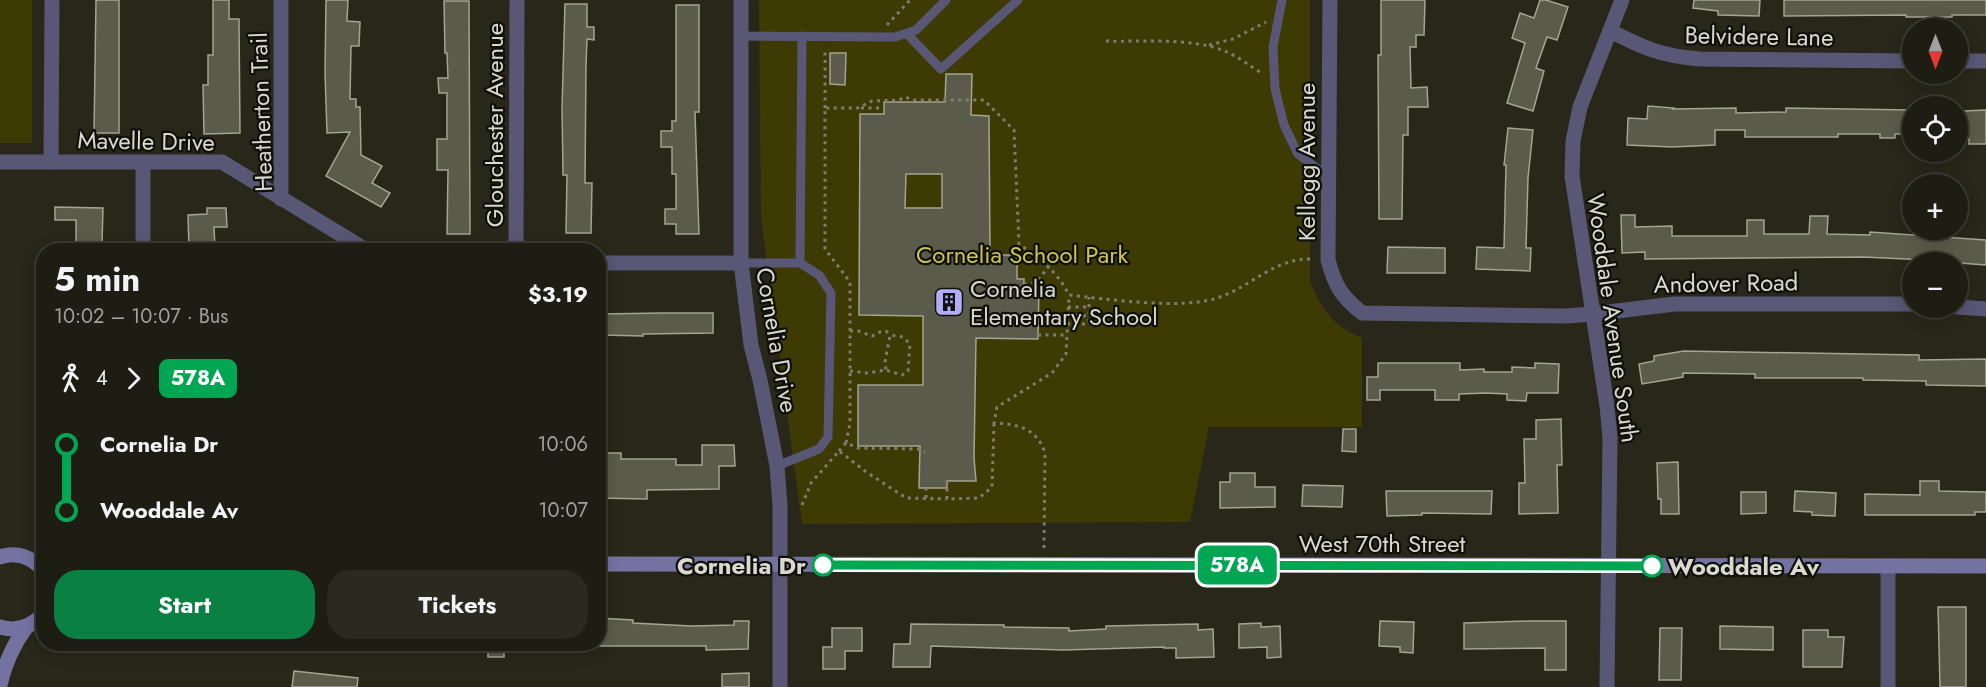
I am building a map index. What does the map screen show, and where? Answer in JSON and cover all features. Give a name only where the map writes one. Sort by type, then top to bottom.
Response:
[{"type":"street","points":[[51,162],[52,0]]},
{"type":"street","name":"Heatherton Trail","points":[[281,0],[281,199],[354,243]]},
{"type":"street","name":"Glouchester Avenue","points":[[516,243],[517,0]]},
{"type":"street","name":"Cornelia Drive","points":[[741,0],[741,264],[751,345],[777,466],[780,505],[780,687]]},
{"type":"street","name":"Kellogg Avenue","points":[[1329,0],[1328,260],[1334,281],[1344,298],[1362,313]]},
{"type":"street","name":"Wooddale Avenue South","points":[[1607,687],[1610,438],[1572,176],[1573,141],[1581,106],[1622,0]]},
{"type":"street","name":"Belvidere Lane","points":[[1610,31],[1650,51],[1700,60],[1902,61]]},
{"type":"street","points":[[1968,61],[1986,61]]},
{"type":"street","name":"Mavelle Drive","points":[[0,162],[222,162],[281,199]]},
{"type":"street","points":[[143,162],[143,243]]},
{"type":"street","points":[[606,263],[741,264]]},
{"type":"street","name":"Andover Road","points":[[1362,313],[1566,316],[1675,304],[1902,304]]},
{"type":"street","points":[[1968,308],[1986,309]]},
{"type":"street","points":[[1,556],[21,555],[36,562]]},
{"type":"street","name":"West 70th Street","points":[[606,564],[1986,567]]},
{"type":"street","points":[[1888,567],[1888,687]]},
{"type":"street","points":[[0,627],[11,629],[36,620]]},
{"type":"street","points":[[0,685],[16,640],[36,621]]},
{"type":"lane","points":[[741,36],[895,37],[916,30],[946,0]]},
{"type":"lane","points":[[907,34],[941,69],[1018,0]]},
{"type":"lane","points":[[1282,0],[1273,47],[1275,89],[1284,124],[1298,154],[1329,177]]},
{"type":"lane","points":[[800,263],[802,36]]},
{"type":"lane","points":[[741,264],[800,263],[819,275],[831,292],[828,437],[819,450],[777,466]]},
{"type":"path","points":[[860,37],[882,29],[910,0]]},
{"type":"path","points":[[1207,45],[1233,39],[1278,16]]},
{"type":"path","points":[[1106,42],[1207,45],[1227,52],[1275,80]]},
{"type":"path","points":[[802,505],[811,483],[846,443],[850,426],[850,282],[825,249],[825,48],[834,45]]},
{"type":"path","points":[[839,451],[906,498],[980,498],[992,487],[994,423],[997,407],[1052,373],[1066,354],[1068,295],[1061,280],[1049,266],[1019,244],[1014,130],[984,100],[913,100],[904,97],[899,100],[872,101],[858,108]]},
{"type":"path","points":[[825,108],[884,108]]},
{"type":"path","points":[[1068,295],[1154,302],[1197,302],[1217,298],[1296,259],[1328,260]]},
{"type":"path","points":[[1024,284],[1038,281],[1049,266]]},
{"type":"path","points":[[1067,324],[1088,324],[1089,297]]},
{"type":"path","points":[[1068,307],[1089,307]]},
{"type":"path","points":[[1068,315],[1089,316]]},
{"type":"path","points":[[850,332],[858,331],[872,336],[886,332],[903,337],[910,344],[908,371],[902,375],[886,370],[867,373],[850,371]]},
{"type":"path","points":[[886,370],[885,362],[890,335]]},
{"type":"path","points":[[1038,335],[1067,335]]},
{"type":"path","points":[[994,423],[1015,424],[1029,430],[1041,441],[1045,453],[1044,548]]},
{"type":"path","points":[[846,443],[863,447],[912,447],[925,452]]},
{"type":"path","points":[[947,482],[947,499]]},
{"type":"path","points":[[926,488],[926,498]]},
{"type":"green space","points":[[0,0],[32,0],[32,143],[0,143]]},
{"type":"green space","name":"Cornelia School Park","points":[[759,0],[1310,0],[1310,281],[1329,316],[1343,328],[1362,338],[1362,427],[1209,427],[1190,522],[802,524],[761,218]]},
{"type":"building","points":[[96,0],[119,0],[119,133],[94,133]]},
{"type":"building","points":[[213,0],[229,0],[229,19],[239,19],[240,133],[204,134],[203,85],[208,85],[208,55],[213,55]]},
{"type":"building","points":[[326,0],[348,0],[347,21],[360,22],[359,46],[351,46],[350,99],[356,99],[356,107],[360,107],[361,155],[382,166],[372,183],[390,193],[381,207],[326,176],[350,132],[327,133]]},
{"type":"building","points":[[1381,0],[1425,0],[1424,35],[1416,35],[1416,47],[1410,47],[1411,88],[1427,87],[1428,107],[1408,107],[1408,135],[1403,135],[1402,219],[1379,219],[1378,55],[1381,55]]},
{"type":"building","points":[[1540,0],[1568,7],[1557,40],[1547,37],[1536,68],[1544,71],[1533,111],[1507,103],[1525,43],[1512,38],[1520,13],[1534,18]]},
{"type":"building","points":[[1694,0],[1760,0],[1759,16],[1718,15],[1718,11],[1693,8]]},
{"type":"building","points":[[1784,0],[1986,0],[1986,15],[1952,15],[1952,17],[1784,16]]},
{"type":"building","points":[[444,1],[469,1],[470,234],[447,234],[448,170],[437,170],[437,139],[447,139],[447,93],[439,93],[438,78],[448,78]]},
{"type":"building","points":[[565,4],[587,4],[587,27],[594,27],[594,40],[587,39],[586,66],[585,183],[592,183],[591,233],[566,233],[567,175],[563,175],[562,108]]},
{"type":"building","points":[[676,5],[699,5],[699,112],[695,112],[699,234],[676,234],[676,224],[665,224],[665,209],[676,209],[676,174],[672,174],[672,147],[661,147],[661,131],[672,131],[672,121],[676,121]]},
{"type":"building","points":[[830,53],[846,53],[845,85],[830,84]]},
{"type":"building","name":"Cornelia Elementary School","points":[[946,74],[972,74],[971,115],[989,116],[990,255],[1017,255],[1017,279],[1024,279],[1024,288],[1039,288],[1038,339],[976,338],[974,458],[976,481],[947,481],[947,488],[919,488],[920,446],[858,446],[858,385],[923,385],[923,316],[859,315],[860,114],[884,114],[884,102],[945,102]],"holes":[[[906,174],[942,174],[942,208],[905,208]]]},
{"type":"building","points":[[1648,106],[1673,109],[1736,108],[1736,113],[1786,112],[1786,108],[1902,110],[1902,134],[1895,134],[1895,138],[1880,138],[1880,134],[1838,134],[1838,137],[1745,137],[1745,130],[1715,130],[1715,145],[1672,147],[1627,145],[1628,118],[1647,119]]},
{"type":"building","points":[[1986,110],[1986,144],[1969,144],[1968,111]]},
{"type":"building","points":[[1508,128],[1533,130],[1528,178],[1526,248],[1531,248],[1530,271],[1476,269],[1477,247],[1504,248],[1506,165],[1504,165]]},
{"type":"building","points":[[55,207],[103,208],[102,243],[76,243],[76,220],[55,220]]},
{"type":"building","points":[[207,208],[226,208],[227,227],[214,227],[215,243],[189,243],[188,215],[207,214]]},
{"type":"building","points":[[1621,215],[1635,215],[1635,227],[1672,226],[1672,236],[1747,236],[1747,220],[1764,220],[1764,234],[1809,234],[1810,216],[1828,216],[1827,234],[1870,235],[1870,232],[1902,234],[1902,240],[1986,240],[1986,265],[1968,264],[1968,252],[1902,252],[1902,259],[1864,257],[1645,259],[1645,252],[1622,253]]},
{"type":"building","points":[[1388,247],[1445,248],[1445,273],[1387,273]]},
{"type":"building","points":[[713,313],[713,333],[606,335],[606,314]]},
{"type":"building","points":[[1684,351],[1919,355],[1919,360],[1986,359],[1986,386],[1926,385],[1926,381],[1863,380],[1863,378],[1755,378],[1755,374],[1683,373],[1683,377],[1642,384],[1639,364],[1654,361],[1654,356]]},
{"type":"building","points":[[1378,363],[1460,363],[1460,370],[1484,369],[1484,372],[1512,372],[1512,367],[1535,368],[1535,363],[1559,364],[1558,393],[1527,393],[1526,401],[1507,400],[1507,394],[1486,393],[1459,394],[1459,400],[1435,400],[1435,390],[1380,390],[1380,400],[1367,400],[1367,377],[1378,377]]},
{"type":"building","points":[[1561,419],[1562,465],[1557,465],[1558,513],[1519,514],[1519,483],[1525,483],[1524,439],[1536,439],[1536,420]]},
{"type":"building","points":[[1343,429],[1356,429],[1356,452],[1342,451]]},
{"type":"building","points":[[702,445],[734,445],[735,466],[719,466],[719,489],[647,490],[647,499],[606,498],[606,453],[621,453],[621,459],[676,459],[676,465],[702,465]]},
{"type":"building","points":[[1678,462],[1679,514],[1661,514],[1661,499],[1658,499],[1657,463]]},
{"type":"building","points":[[1230,473],[1255,473],[1255,487],[1275,487],[1275,507],[1220,508],[1220,482],[1230,482]]},
{"type":"building","points":[[1920,481],[1939,481],[1939,491],[1986,492],[1986,512],[1975,512],[1975,515],[1865,515],[1865,494],[1920,495]]},
{"type":"building","points":[[1303,485],[1343,486],[1342,507],[1302,506]]},
{"type":"building","points":[[1386,491],[1492,491],[1491,514],[1422,513],[1422,515],[1387,516]]},
{"type":"building","points":[[1795,491],[1836,493],[1835,516],[1794,511]]},
{"type":"building","points":[[1741,492],[1766,492],[1766,513],[1741,514]]},
{"type":"building","points":[[1938,607],[1966,607],[1966,687],[1940,687]]},
{"type":"building","points":[[606,618],[633,620],[633,623],[691,626],[734,625],[734,621],[749,621],[748,649],[706,650],[706,646],[606,646]]},
{"type":"building","points":[[1380,621],[1414,622],[1413,653],[1400,652],[1400,647],[1379,646]]},
{"type":"building","points":[[1566,621],[1566,670],[1545,670],[1545,648],[1464,649],[1464,623]]},
{"type":"building","points":[[1261,623],[1261,627],[1280,626],[1281,657],[1267,658],[1267,647],[1239,648],[1239,624]]},
{"type":"building","points":[[911,624],[1004,625],[1004,627],[1069,628],[1069,631],[1106,629],[1106,626],[1198,624],[1198,630],[1213,629],[1214,657],[1176,658],[1176,648],[1164,647],[1063,650],[931,646],[930,667],[893,667],[894,644],[910,644]]},
{"type":"building","points":[[1720,626],[1773,627],[1773,650],[1720,649]]},
{"type":"building","points":[[832,628],[862,628],[862,651],[845,651],[845,669],[823,669],[823,647],[832,647]]},
{"type":"building","points":[[1660,628],[1682,628],[1681,680],[1659,680]]},
{"type":"building","points":[[1803,630],[1828,630],[1828,637],[1844,637],[1842,667],[1803,667]]},
{"type":"building","points":[[488,651],[504,651],[504,657],[488,657]]},
{"type":"building","points":[[294,671],[358,678],[357,687],[292,687]]},
{"type":"building","points":[[749,673],[749,687],[722,687],[722,674]]},
{"type":"bus line","name":"578A","points":[[823,565],[1652,566]]},
{"type":"place","name":"Cornelia Elementary School","points":[[949,302]]},
{"type":"place","name":"Cornelia Dr","points":[[823,565]]},
{"type":"place","name":"Wooddale Av","points":[[1652,566]]}]
